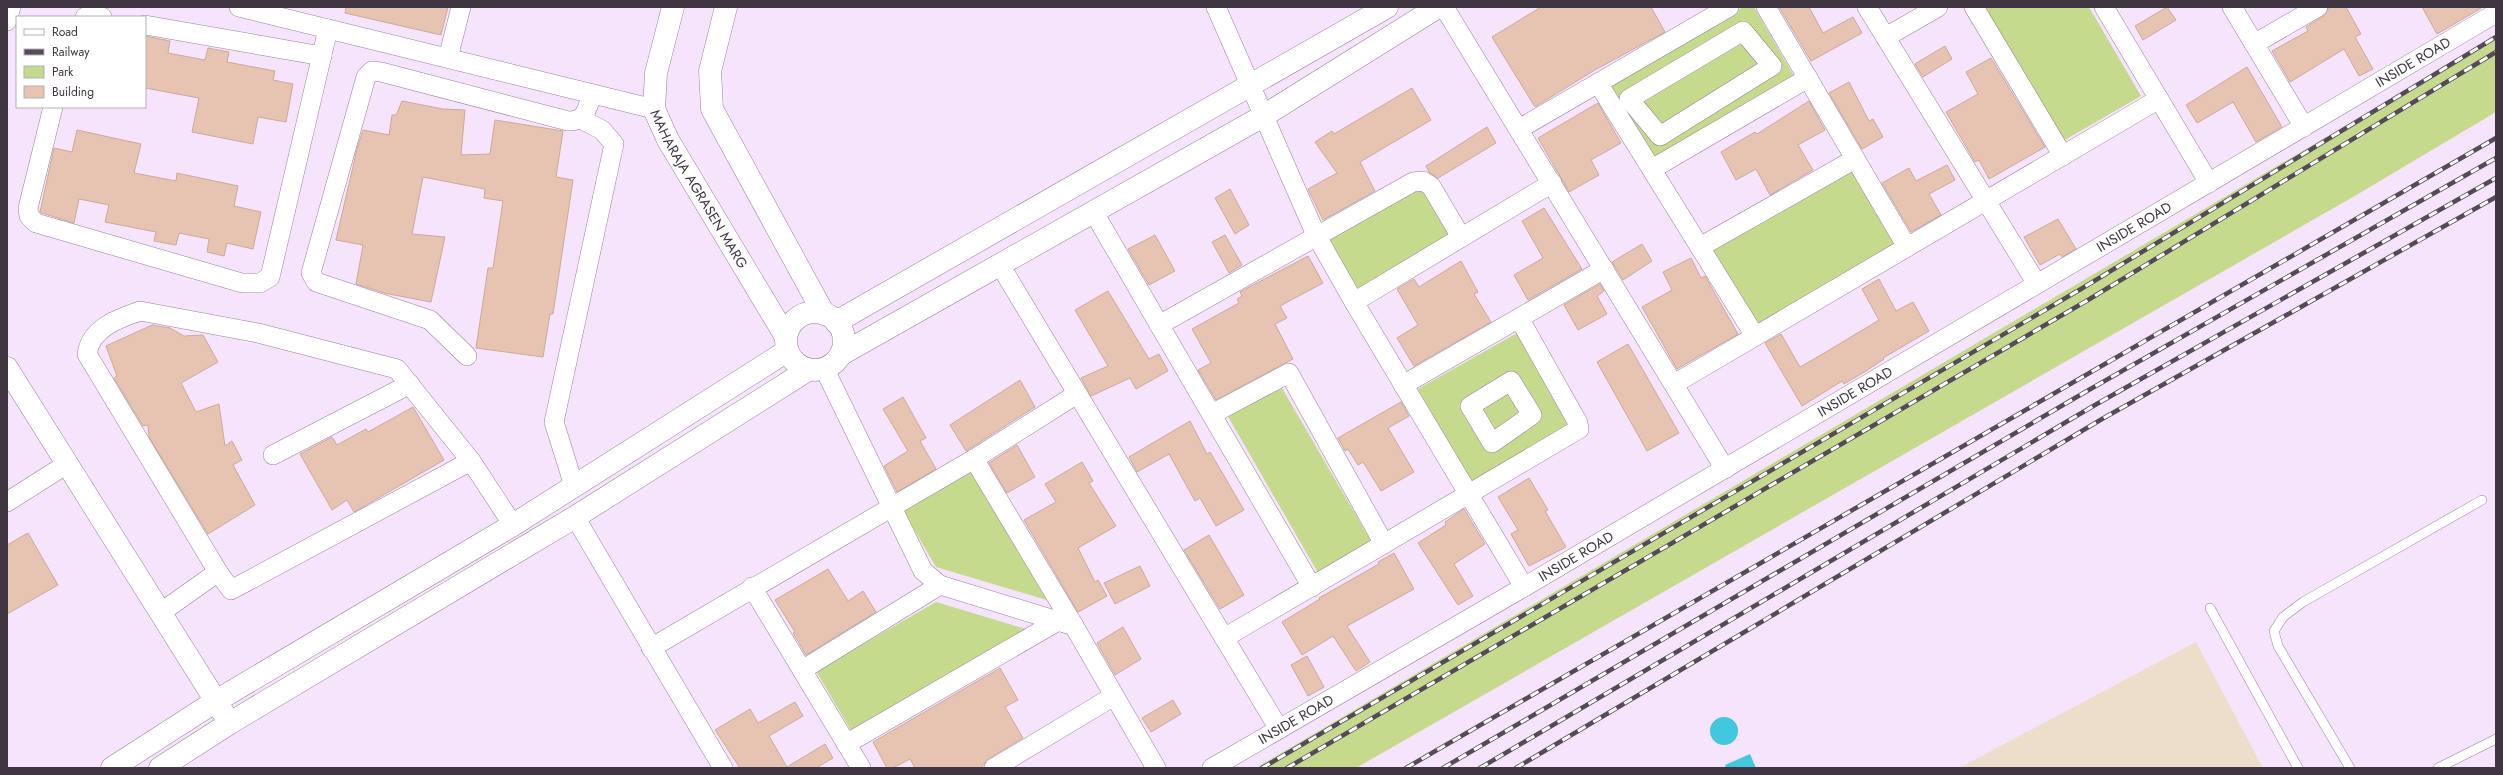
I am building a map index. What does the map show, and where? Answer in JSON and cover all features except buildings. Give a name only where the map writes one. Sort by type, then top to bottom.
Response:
[{"type":"street","points":[[7,21],[11,7]]},
{"type":"street","points":[[239,7],[654,109]]},
{"type":"street","points":[[448,58],[461,7]]},
{"type":"street","name":"MAHARAJA AGRASEN MARG","points":[[673,7],[656,73],[654,109],[668,140],[787,344]]},
{"type":"street","points":[[726,7],[710,71],[712,109],[830,318],[843,335],[843,345],[824,364]]},
{"type":"street","points":[[1216,7],[1250,86],[1265,115],[1316,235],[1403,385],[1524,587]]},
{"type":"street","points":[[824,364],[794,361],[787,344],[790,326],[805,314],[830,318],[1250,86],[1387,7],[1401,29]]},
{"type":"street","points":[[160,768],[230,723],[575,517],[824,364],[1265,115],[1438,7]]},
{"type":"street","points":[[1444,7],[1725,469]]},
{"type":"street","points":[[1519,129],[1729,7]]},
{"type":"street","points":[[1766,7],[1907,247]]},
{"type":"street","points":[[1868,7],[2037,284]]},
{"type":"street","points":[[1886,37],[1938,7]]},
{"type":"street","points":[[1974,7],[2063,156]]},
{"type":"street","points":[[2104,7],[2209,183]]},
{"type":"street","points":[[2232,7],[2304,127]]},
{"type":"street","points":[[2254,44],[2318,7]]},
{"type":"street","points":[[2492,7],[2496,13]]},
{"type":"street","name":"INSIDE ROAD","points":[[1212,768],[1725,469],[2496,13]]},
{"type":"street","points":[[146,25],[322,56]]},
{"type":"street","points":[[53,108],[28,208],[29,216],[36,223],[242,283],[260,283],[270,277],[328,29]]},
{"type":"street","points":[[1743,31],[1772,66],[1660,136],[1629,99],[1743,31]]},
{"type":"street","points":[[467,356],[430,320],[316,282],[310,273],[366,77],[372,71],[381,72],[568,122],[581,119],[584,116],[592,94]]},
{"type":"street","points":[[1652,169],[1808,78]]},
{"type":"street","points":[[1598,83],[1755,336]]},
{"type":"street","points":[[1674,384],[2159,99]]},
{"type":"street","points":[[574,486],[554,422],[614,144],[602,130],[581,119]]},
{"type":"street","points":[[1700,247],[1855,159]]},
{"type":"street","points":[[1159,325],[1316,235],[1413,182],[1422,181],[1431,186],[1462,237]]},
{"type":"street","points":[[1354,302],[1552,183]]},
{"type":"street","points":[[1093,211],[1312,587]]},
{"type":"street","points":[[1000,265],[1279,729]]},
{"type":"street","points":[[1403,385],[1604,269]]},
{"type":"street","points":[[470,461],[231,590],[218,572],[87,354],[94,335],[114,321],[140,311],[258,333],[394,368],[410,384],[470,461],[513,525]]},
{"type":"street","points":[[1224,638],[1469,496],[1579,429],[1578,423],[1519,318]]},
{"type":"street","points":[[112,768],[216,701],[513,525],[787,344]]},
{"type":"street","points":[[824,364],[890,508],[923,571],[940,585],[1066,624]]},
{"type":"street","points":[[7,368],[230,723]]},
{"type":"street","points":[[1212,414],[1289,373],[1384,544]]},
{"type":"street","points":[[273,455],[410,384]]},
{"type":"street","points":[[651,648],[752,587],[974,460],[1077,394]]},
{"type":"street","points":[[974,460],[1066,624],[1114,696],[1156,768]]},
{"type":"street","points":[[7,502],[67,464]]},
{"type":"street","points":[[575,517],[723,768]]},
{"type":"street","points":[[160,613],[218,572]]},
{"type":"street","points":[[802,670],[940,585]]},
{"type":"street","points":[[752,587],[861,768]]},
{"type":"street","points":[[846,744],[1066,624]]},
{"type":"street","points":[[994,768],[1114,696]]},
{"type":"lane","points":[[2350,768],[2278,646],[2274,631],[2283,617],[2303,602],[2482,500]]},
{"type":"lane","points":[[2210,608],[2298,768]]},
{"type":"lane","points":[[2438,768],[2496,739]]},
{"type":"shaded area","points":[[2196,642],[2263,768],[1959,768]]},
{"type":"green space","points":[[1743,7],[1754,7],[1794,76],[1652,159],[1610,85]]},
{"type":"green space","points":[[1984,7],[2089,7],[2141,96],[2063,141]]},
{"type":"green space","points":[[2496,37],[2496,112],[2353,197],[1356,768],[1256,768]]},
{"type":"green space","points":[[1853,169],[1896,243],[1756,326],[1712,251]]},
{"type":"green space","points":[[1419,181],[1451,236],[1356,290],[1325,235]]},
{"type":"green space","points":[[1517,333],[1572,428],[1473,485],[1418,389]]},
{"type":"green space","points":[[1279,383],[1375,548],[1321,578],[1226,413]]},
{"type":"green space","points":[[970,469],[1050,601],[936,567],[903,510]]},
{"type":"green space","points":[[936,602],[1029,630],[852,732],[816,671]]},
{"type":"water","points":[[1724,717],[1734,721],[1738,731],[1734,741],[1724,745],[1714,741],[1710,731],[1714,721]]},
{"type":"water","points":[[1750,754],[1756,768],[1726,768],[1725,765]]},
{"type":"railway","points":[[1262,768],[2081,289],[2496,37]]},
{"type":"railway","points":[[1287,768],[2088,300],[2496,52]]},
{"type":"railway","points":[[1406,768],[2496,138]]},
{"type":"railway","points":[[1443,768],[2087,391],[2496,158]]},
{"type":"railway","points":[[1480,768],[2095,405],[2496,178]]},
{"type":"railway","points":[[1516,768],[2102,419],[2496,197]]}]
